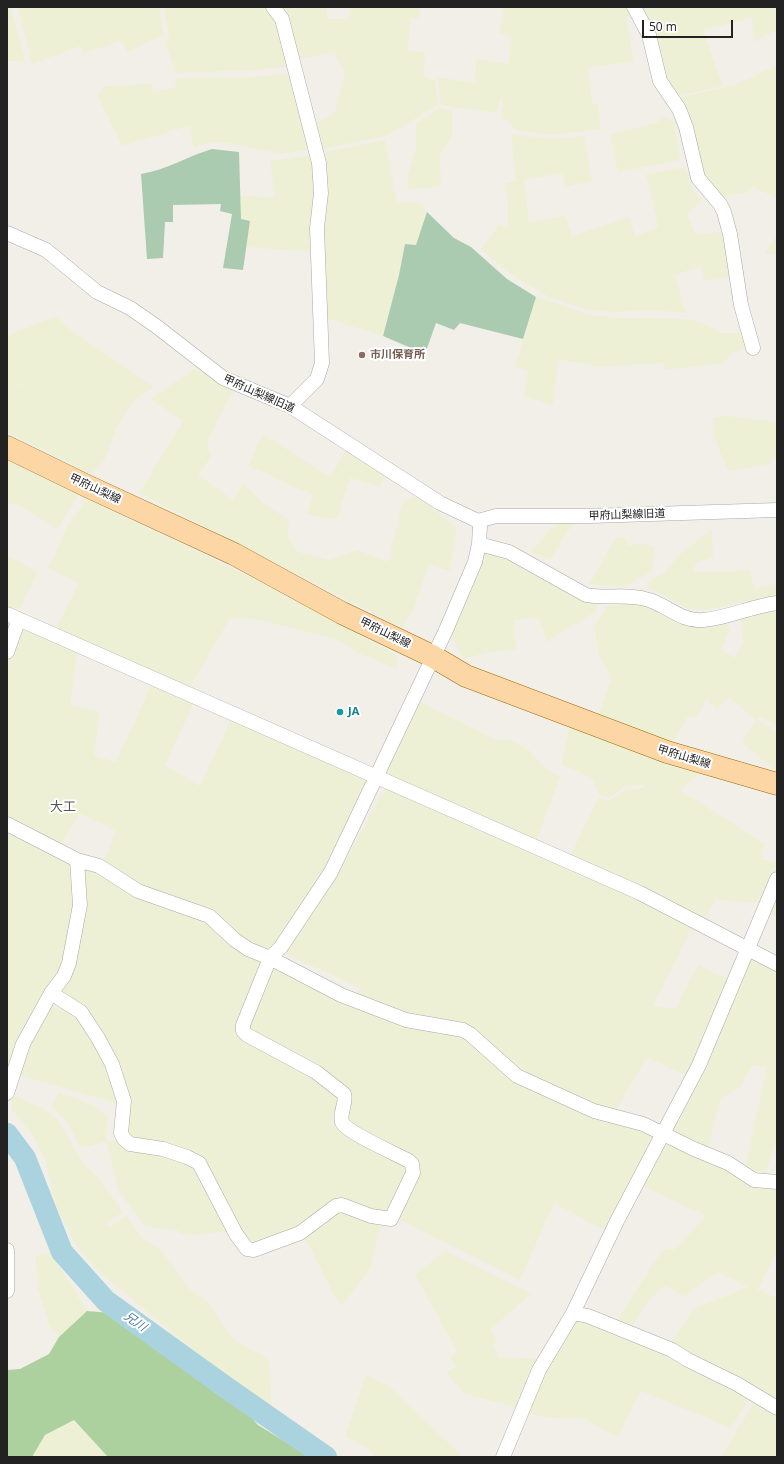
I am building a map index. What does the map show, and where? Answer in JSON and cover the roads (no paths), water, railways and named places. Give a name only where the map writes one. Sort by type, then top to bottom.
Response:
[{"type":"main road","name":"甲府山梨線","points":[[7,447],[234,554],[342,613],[432,656],[466,676],[600,728],[667,752],[777,784]]},
{"type":"street","points":[[273,7],[282,19],[295,69],[319,163],[321,193],[317,228],[322,363],[317,379],[290,406]]},
{"type":"street","points":[[634,7],[649,35],[660,81],[681,115],[698,178],[720,204],[724,212],[730,234],[741,305],[753,348]]},
{"type":"street","name":"甲府山梨線旧道","points":[[7,233],[46,250],[97,292],[130,308],[156,326],[223,378],[290,406],[440,503],[478,521],[496,516],[590,516],[777,510]]},
{"type":"street","points":[[51,993],[81,1012],[98,1038],[112,1064],[124,1102],[121,1133],[124,1138],[130,1144],[163,1149],[187,1157],[199,1163],[236,1234],[247,1249],[254,1250],[300,1233],[336,1206],[342,1205],[371,1216],[391,1219],[413,1173],[412,1164],[409,1161],[347,1129],[341,1118],[345,1099],[344,1094],[316,1072],[246,1035],[243,1031],[243,1026],[270,958],[281,947],[331,872],[377,777],[432,656],[446,630],[475,562],[479,544],[480,526],[478,521]]},
{"type":"street","points":[[479,544],[509,552],[586,595],[597,598],[634,597],[649,600],[685,618],[702,620],[777,603]]},
{"type":"street","points":[[7,652],[13,616],[640,893],[777,964]]},
{"type":"street","points":[[7,824],[77,860],[99,866],[138,891],[209,916],[235,940],[248,949],[270,958],[341,995],[399,1018],[424,1025],[463,1030],[470,1034],[517,1076],[594,1111],[643,1124],[664,1133],[694,1149],[728,1163],[754,1180],[777,1182]]},
{"type":"street","points":[[7,1093],[23,1044],[51,993],[64,976],[69,963],[80,905],[77,860]]},
{"type":"street","points":[[503,1457],[539,1370],[573,1313],[617,1221],[699,1065],[777,879]]},
{"type":"street","points":[[7,1250],[7,1291]]},
{"type":"street","points":[[573,1313],[588,1316],[672,1350],[688,1360],[738,1384],[777,1408]]},
{"type":"waterway","name":"兄川","points":[[7,1134],[25,1158],[62,1252],[106,1301],[326,1457]]},
{"type":"place","name":"市川保育所","points":[[362,355]]},
{"type":"place","name":"JA","points":[[340,712]]},
{"type":"district","name":"大工","points":[[63,807]]}]
